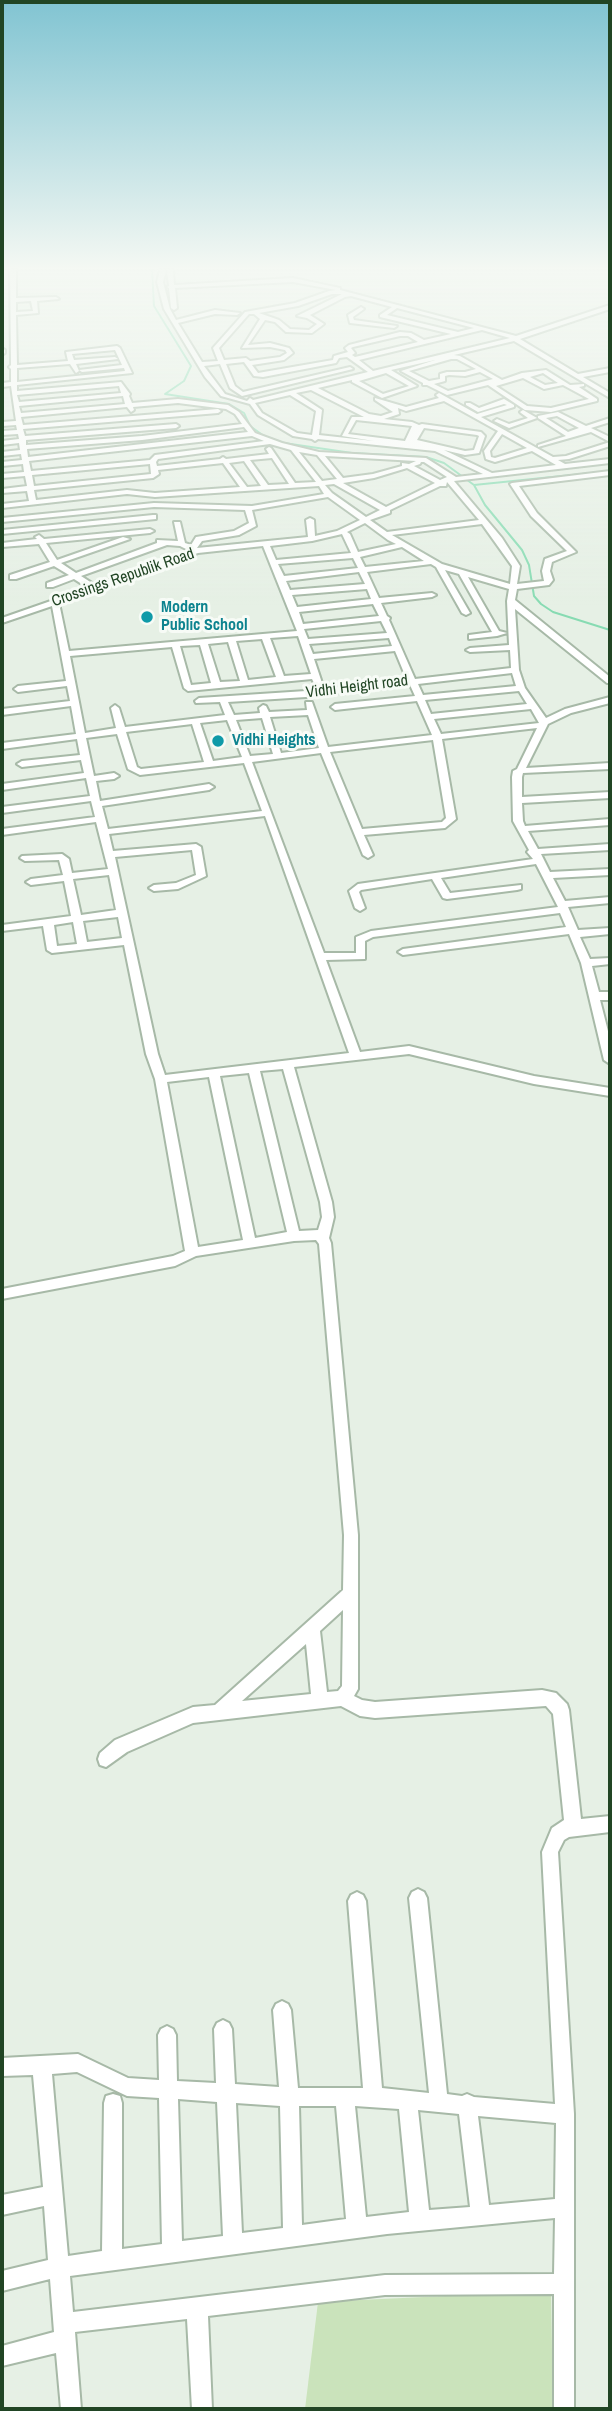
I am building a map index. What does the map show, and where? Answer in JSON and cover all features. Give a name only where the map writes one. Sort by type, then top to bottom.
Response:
[{"type":"street","points":[[13,383],[33,503]]},
{"type":"street","points":[[219,383],[224,389],[248,401],[260,414],[285,430],[315,439],[439,447],[476,453],[482,436],[479,433],[420,426],[413,439],[439,447],[483,476],[610,463]]},
{"type":"street","points":[[230,383],[232,387],[246,394],[294,383]]},
{"type":"street","points":[[248,401],[328,383]]},
{"type":"street","points":[[248,401],[333,383]]},
{"type":"street","points":[[357,383],[382,396],[429,383]]},
{"type":"street","points":[[417,383],[447,393],[491,383]]},
{"type":"street","points":[[418,383],[441,398],[477,413],[506,426],[534,418],[478,387],[451,394],[477,413],[502,430],[564,466]]},
{"type":"street","points":[[456,383],[467,389]]},
{"type":"street","points":[[479,383],[483,385]]},
{"type":"street","points":[[499,383],[491,385],[524,408],[551,410],[595,400],[566,383]]},
{"type":"street","points":[[536,383],[544,387],[582,385]]},
{"type":"street","points":[[579,383],[610,398]]},
{"type":"street","points":[[586,383],[610,398]]},
{"type":"street","points":[[14,398],[121,384],[138,429]]},
{"type":"street","points":[[313,388],[368,416],[381,418],[397,414],[377,399]]},
{"type":"street","points":[[70,389],[81,434]]},
{"type":"street","points":[[292,393],[319,410],[315,439]]},
{"type":"street","points":[[2,397],[71,399],[127,394]]},
{"type":"street","points":[[402,396],[387,400],[407,409],[441,398]]},
{"type":"street","points":[[2,443],[75,411],[178,401],[234,410],[253,434],[267,443],[319,454],[426,460],[450,481],[516,566],[511,601],[515,670],[521,688],[543,723]]},
{"type":"street","points":[[248,401],[254,416],[288,437],[336,445],[433,453],[483,476],[601,471]]},
{"type":"street","points":[[477,413],[509,404]]},
{"type":"street","points":[[2,454],[21,435],[79,423],[234,410]]},
{"type":"street","points":[[584,428],[558,414],[540,417],[565,433],[610,422]]},
{"type":"street","points":[[365,441],[344,435],[351,419],[415,425],[407,443],[390,443]]},
{"type":"street","points":[[21,435],[81,434],[244,422]]},
{"type":"street","points":[[2,424],[21,435],[142,438],[244,422]]},
{"type":"street","points":[[610,422],[596,429],[610,440]]},
{"type":"street","points":[[502,430],[487,451],[488,458],[495,460],[534,448]]},
{"type":"street","points":[[592,430],[610,440],[561,458],[539,447],[592,430]]},
{"type":"street","points":[[2,433],[144,448],[253,434]]},
{"type":"street","points":[[2,464],[21,435]]},
{"type":"street","points":[[142,438],[144,448]]},
{"type":"street","points":[[248,508],[253,524],[236,533],[199,539],[195,550],[182,544],[153,539],[150,532],[154,505],[151,494],[153,477],[156,474],[155,457],[267,443]]},
{"type":"street","points":[[267,443],[293,485]]},
{"type":"street","points":[[294,449],[329,495],[385,534],[436,564],[512,587],[529,587],[548,582],[546,571],[549,560],[572,551],[534,514],[514,484],[601,471],[610,463]]},
{"type":"street","points":[[217,450],[244,487]]},
{"type":"street","points":[[319,454],[339,481],[386,510]]},
{"type":"street","points":[[2,476],[225,462],[274,456]]},
{"type":"street","points":[[351,457],[368,478]]},
{"type":"street","points":[[372,458],[384,474]]},
{"type":"street","points":[[246,459],[265,486]]},
{"type":"street","points":[[394,459],[416,471],[450,481]]},
{"type":"street","points":[[2,506],[127,492],[151,494],[318,484],[368,478],[426,460]]},
{"type":"street","points":[[403,476],[416,471]]},
{"type":"street","name":"Crossings Republik Road","points":[[55,603],[195,550],[312,539],[339,533],[450,481],[483,476]]},
{"type":"street","points":[[2,491],[153,477]]},
{"type":"street","points":[[2,520],[154,505],[248,508],[329,495]]},
{"type":"street","points":[[33,516],[41,543],[54,562],[93,588]]},
{"type":"street","points":[[2,532],[153,517]]},
{"type":"street","points":[[310,520],[312,539]]},
{"type":"street","points":[[2,622],[193,555],[345,534],[368,520]]},
{"type":"street","points":[[385,534],[483,522]]},
{"type":"street","points":[[177,524],[182,544]]},
{"type":"street","points":[[2,545],[150,532]]},
{"type":"street","points":[[13,578],[54,562],[150,532]]},
{"type":"street","points":[[345,534],[386,618],[437,736],[451,823],[360,832]]},
{"type":"street","points":[[50,585],[165,543]]},
{"type":"street","points":[[274,562],[357,555],[403,545]]},
{"type":"street","points":[[267,546],[303,634],[321,691]]},
{"type":"street","points":[[82,553],[101,566]]},
{"type":"street","points":[[281,579],[436,564]]},
{"type":"street","points":[[436,564],[466,613]]},
{"type":"street","points":[[463,574],[497,634]]},
{"type":"street","points":[[285,593],[370,586]]},
{"type":"street","points":[[294,610],[378,603],[432,595]]},
{"type":"street","points":[[511,601],[610,681]]},
{"type":"street","points":[[55,603],[85,757],[113,871],[152,1055],[161,1079],[190,1246],[194,1252]]},
{"type":"street","points":[[303,634],[386,618]]},
{"type":"street","points":[[472,637],[512,632]]},
{"type":"street","points":[[65,654],[303,634],[392,635]]},
{"type":"street","points":[[265,637],[281,680]]},
{"type":"street","points":[[232,641],[245,682]]},
{"type":"street","points":[[204,643],[216,685]]},
{"type":"street","points":[[175,645],[187,687],[316,676]]},
{"type":"street","points":[[470,650],[513,647]]},
{"type":"street","points":[[311,657],[398,648]]},
{"type":"street","name":"Vidhi Height road","points":[[199,701],[306,694],[515,670]]},
{"type":"street","points":[[18,689],[72,683]]},
{"type":"street","points":[[335,707],[521,688]]},
{"type":"street","points":[[306,694],[324,749],[368,855]]},
{"type":"street","points":[[260,698],[277,753]]},
{"type":"street","points":[[223,699],[268,813],[355,1054]]},
{"type":"street","points":[[115,708],[136,771],[543,723],[568,710],[610,700]]},
{"type":"street","points":[[2,712],[75,703]]},
{"type":"street","points":[[428,717],[532,706]]},
{"type":"street","points":[[2,746],[195,721],[312,712]]},
{"type":"street","points":[[195,721],[209,763]]},
{"type":"street","points":[[543,723],[518,771],[517,800],[521,829],[563,906],[586,963],[606,1030],[610,1060]]},
{"type":"street","points":[[22,764],[85,757]]},
{"type":"street","points":[[518,771],[607,766],[610,779]]},
{"type":"street","points":[[2,787],[114,776]]},
{"type":"street","points":[[2,810],[209,787]]},
{"type":"street","points":[[517,800],[610,795]]},
{"type":"street","points":[[103,832],[268,813]]},
{"type":"street","points":[[2,832],[100,819]]},
{"type":"street","points":[[521,829],[610,822]]},
{"type":"street","points":[[109,855],[196,846],[201,876],[178,886],[154,888]]},
{"type":"street","points":[[360,908],[356,888],[435,877],[535,856],[610,847]]},
{"type":"street","points":[[25,858],[62,857],[70,877],[82,946]]},
{"type":"street","points":[[31,882],[113,871]]},
{"type":"street","points":[[546,875],[610,872]]},
{"type":"street","points":[[435,877],[447,895],[517,887]]},
{"type":"street","points":[[320,956],[361,957],[360,939],[371,934],[610,900]]},
{"type":"street","points":[[2,928],[121,913]]},
{"type":"street","points":[[48,922],[52,950],[127,941]]},
{"type":"street","points":[[403,951],[573,932],[610,931]]},
{"type":"street","points":[[586,963],[610,961]]},
{"type":"street","points":[[594,996],[610,996]]},
{"type":"street","points":[[161,1079],[355,1054],[409,1050],[534,1080],[610,1091]]},
{"type":"street","points":[[287,1063],[326,1202],[328,1223],[323,1237],[348,1498],[349,1689],[342,1698]]},
{"type":"street","points":[[253,1067],[294,1236]]},
{"type":"street","points":[[213,1072],[250,1241]]},
{"type":"street","points":[[2,1294],[174,1261],[194,1252],[250,1241],[294,1236],[323,1237]]},
{"type":"street","points":[[221,1710],[350,1594]]},
{"type":"street","points":[[312,1629],[320,1700]]},
{"type":"street","points":[[106,1759],[121,1746],[166,1725],[221,1710],[342,1698],[360,1708],[375,1710],[550,1699],[561,1710],[564,1720],[573,1817],[571,1829]]},
{"type":"street","points":[[564,2409],[562,2208],[565,2114],[550,1852],[558,1834],[571,1829],[610,1824]]},
{"type":"street","points":[[418,1898],[439,2103]]},
{"type":"street","points":[[357,1901],[373,2097]]},
{"type":"street","points":[[282,2010],[289,2097],[293,2236]]},
{"type":"street","points":[[223,2029],[233,2245]]},
{"type":"street","points":[[167,2035],[172,2252]]},
{"type":"street","points":[[2,2067],[78,2063],[127,2087],[289,2097],[373,2097],[467,2103],[565,2114]]},
{"type":"street","points":[[42,2066],[71,2409]]},
{"type":"street","points":[[345,2098],[357,2228]]},
{"type":"street","points":[[407,2100],[420,2221]]},
{"type":"street","points":[[467,2103],[481,2216]]},
{"type":"street","points":[[112,2260],[113,2104]]},
{"type":"street","points":[[2,2205],[53,2194]]},
{"type":"street","points":[[2,2281],[59,2267],[293,2236],[562,2208]]},
{"type":"street","points":[[2,2356],[64,2331],[197,2307],[384,2285],[562,2284]]},
{"type":"street","points":[[197,2307],[201,2409]]},
{"type":"green space","points":[[551,2291],[553,2409],[305,2409],[318,2302]]},
{"type":"waterway","points":[[182,383],[165,394],[229,404],[244,413],[250,426],[264,436],[284,443],[352,453],[426,457],[444,463],[474,485]]},
{"type":"waterway","points":[[474,485],[601,472]]},
{"type":"waterway","points":[[474,485],[485,505],[522,550],[529,565],[534,596],[541,604],[553,612],[610,630]]},
{"type":"place","name":"Modern Public School","points":[[147,617]]},
{"type":"place","name":"Vidhi Heights","points":[[218,741]]}]
